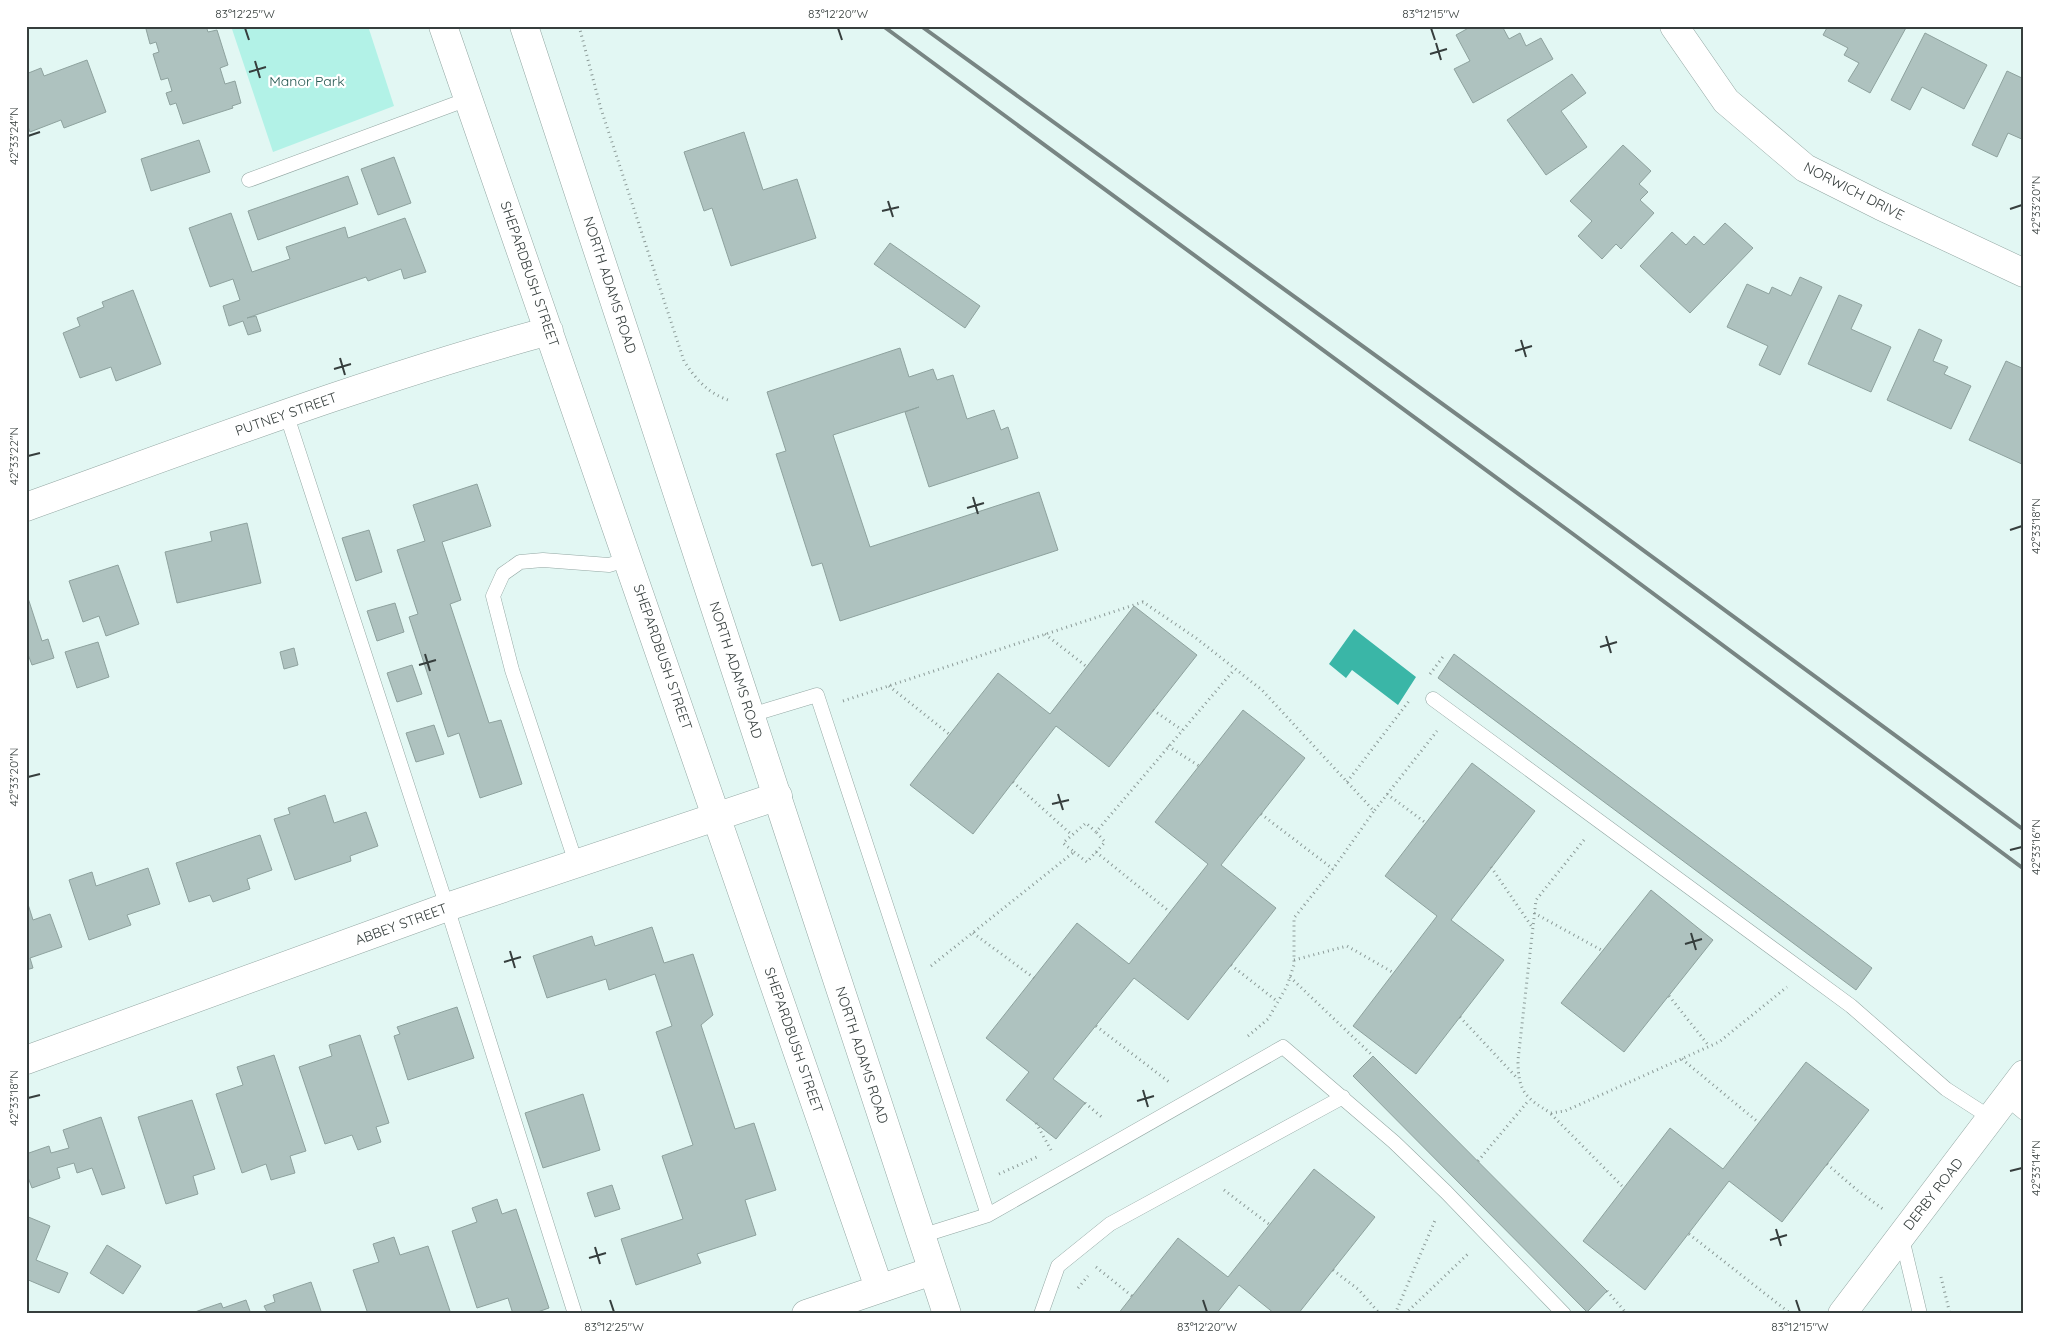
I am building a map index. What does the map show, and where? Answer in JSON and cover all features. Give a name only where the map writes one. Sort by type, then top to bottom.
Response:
[{"type":"street","name":"SHEPARDBUSH STREET","points":[[444,26],[879,1288]]},
{"type":"street","name":"NORTH ADAMS ROAD","points":[[524,26],[947,1314]]},
{"type":"street","name":"NORWICH DRIVE","points":[[1674,26],[1726,101],[1805,168],[2024,273]]},
{"type":"street","name":"PUTNEY STREET","points":[[26,507],[286,413],[475,351],[549,331]]},
{"type":"street","name":"ABBEY STREET","points":[[26,1060],[447,908],[716,815],[778,796]]},
{"type":"street","name":"DERBY ROAD","points":[[1842,1314],[1904,1230],[2007,1110],[2024,1074]]},
{"type":"street","points":[[806,1314],[932,1271]]},
{"type":"lane","points":[[249,180],[468,99]]},
{"type":"lane","points":[[286,413],[447,908],[574,1314]]},
{"type":"lane","points":[[576,863],[512,670],[494,596],[503,574],[520,562],[543,560],[609,565],[629,559]]},
{"type":"lane","points":[[750,715],[817,694],[988,1216]]},
{"type":"lane","points":[[1433,699],[1851,1006],[1946,1089],[2007,1110]]},
{"type":"lane","points":[[921,1236],[988,1216],[1283,1047],[1343,1097],[1446,1192],[1564,1314]]},
{"type":"lane","points":[[1041,1314],[1058,1266],[1110,1224],[1343,1097]]},
{"type":"lane","points":[[1904,1230],[1920,1314]]},
{"type":"path","points":[[579,26],[601,109],[684,361],[703,387],[717,397],[731,402]]},
{"type":"path","points":[[840,702],[1143,602],[1196,638],[1234,670],[1262,690],[1374,811]]},
{"type":"path","points":[[1045,634],[1086,668]]},
{"type":"path","points":[[1428,676],[1445,654]]},
{"type":"path","points":[[1096,832],[1234,670]]},
{"type":"path","points":[[889,686],[950,734]]},
{"type":"path","points":[[1348,782],[1411,699]]},
{"type":"path","points":[[1153,710],[1182,730]]},
{"type":"path","points":[[1242,1042],[1268,1019],[1290,977],[1294,960],[1294,918],[1451,712]]},
{"type":"path","points":[[1168,746],[1199,766]]},
{"type":"path","points":[[1013,782],[1072,835]]},
{"type":"path","points":[[1387,794],[1426,823]]},
{"type":"path","points":[[1261,814],[1333,869]]},
{"type":"path","points":[[1086,823],[1105,842],[1087,862],[1063,843],[1072,835],[1086,823]]},
{"type":"path","points":[[1518,1080],[1518,1060],[1536,900],[1589,834]]},
{"type":"path","points":[[926,970],[1074,852]]},
{"type":"path","points":[[1096,852],[1170,912]]},
{"type":"path","points":[[1492,867],[1533,928]]},
{"type":"path","points":[[1534,913],[1602,951]]},
{"type":"path","points":[[973,933],[1034,978]]},
{"type":"path","points":[[1294,960],[1347,946],[1394,973]]},
{"type":"path","points":[[1231,965],[1278,1002]]},
{"type":"path","points":[[1290,977],[1373,1056]]},
{"type":"path","points":[[1551,1113],[1566,1111],[1719,1042],[1792,984]]},
{"type":"path","points":[[1669,996],[1709,1046]]},
{"type":"path","points":[[1460,1016],[1518,1080],[1529,1100],[1551,1113],[1624,1188]]},
{"type":"path","points":[[1096,1026],[1169,1082]]},
{"type":"path","points":[[1682,1059],[1759,1123]]},
{"type":"path","points":[[1163,1085],[1176,1078]]},
{"type":"path","points":[[1478,1161],[1529,1100]]},
{"type":"path","points":[[1085,1104],[1104,1119]]},
{"type":"path","points":[[1096,1124],[1111,1115]]},
{"type":"path","points":[[1036,1123],[1051,1150]]},
{"type":"path","points":[[994,1176],[1058,1146]]},
{"type":"path","points":[[1827,1164],[1904,1230]]},
{"type":"path","points":[[1218,1185],[1270,1226]]},
{"type":"path","points":[[1395,1314],[1446,1192]]},
{"type":"path","points":[[1689,1234],[1791,1314]]},
{"type":"path","points":[[1405,1314],[1410,1312],[1488,1235]]},
{"type":"path","points":[[1073,1294],[1102,1259]]},
{"type":"path","points":[[1095,1267],[1132,1296]]},
{"type":"path","points":[[1333,1270],[1359,1290],[1380,1314]]},
{"type":"path","points":[[1941,1277],[1950,1314]]},
{"type":"path","points":[[1607,1291],[1627,1314]]},
{"type":"green space","name":"Manor Park","points":[[231,26],[368,26],[394,106],[273,152]]},
{"type":"shaded area","points":[[1354,629],[1416,677],[1398,705],[1352,670],[1346,678],[1329,664]]},
{"type":"building","points":[[151,26],[206,26],[208,32],[217,30],[228,65],[220,68],[225,84],[235,81],[241,103],[232,106],[233,108],[183,124],[176,103],[170,105],[166,93],[172,91],[168,78],[161,80],[153,54],[159,52],[156,42],[150,44],[146,29]]},
{"type":"building","points":[[1472,26],[1502,26],[1509,39],[1520,33],[1526,46],[1541,38],[1553,59],[1473,103],[1454,69],[1470,61],[1456,35]]},
{"type":"building","points":[[1828,26],[1907,26],[1870,93],[1848,81],[1859,63],[1844,55],[1848,48],[1823,35]]},
{"type":"building","points":[[1925,33],[1987,65],[1964,109],[1922,87],[1910,110],[1891,100]]},
{"type":"building","points":[[87,60],[106,112],[64,128],[61,120],[30,132],[26,121],[26,74],[41,68],[44,76]]},
{"type":"building","points":[[2007,71],[2024,79],[2024,140],[2008,133],[1997,157],[1972,145]]},
{"type":"building","points":[[1572,74],[1586,93],[1561,111],[1587,147],[1546,175],[1507,120]]},
{"type":"building","points":[[744,132],[763,190],[797,179],[816,238],[731,266],[712,208],[704,211],[684,152]]},
{"type":"building","points":[[199,140],[210,172],[151,191],[141,159]]},
{"type":"building","points":[[1623,145],[1651,171],[1639,184],[1648,192],[1640,200],[1654,213],[1621,249],[1616,244],[1602,259],[1578,236],[1592,221],[1570,201]]},
{"type":"building","points":[[394,157],[411,203],[378,215],[361,169]]},
{"type":"building","points":[[348,176],[358,204],[258,240],[248,211]]},
{"type":"building","points":[[231,213],[252,272],[290,259],[286,247],[345,227],[348,238],[405,218],[426,272],[404,279],[401,269],[368,281],[366,277],[247,318],[256,316],[261,331],[248,335],[243,321],[229,326],[223,306],[240,300],[233,279],[210,287],[189,228]]},
{"type":"building","points":[[1725,223],[1753,248],[1690,313],[1640,266],[1672,232],[1686,245],[1694,236],[1704,245]]},
{"type":"building","points":[[890,243],[980,306],[965,328],[874,264]]},
{"type":"building","points":[[1800,277],[1822,287],[1780,375],[1759,365],[1768,346],[1727,327],[1747,284],[1769,294],[1772,287],[1791,296]]},
{"type":"building","points":[[133,290],[161,364],[116,381],[111,367],[80,378],[63,333],[80,326],[77,318],[104,307],[102,302]]},
{"type":"building","points":[[1839,295],[1862,305],[1851,329],[1891,347],[1871,392],[1808,364]]},
{"type":"building","points":[[1919,329],[1942,340],[1933,361],[1948,367],[1944,374],[1971,386],[1951,429],[1887,400]]},
{"type":"building","points":[[900,348],[909,377],[933,369],[937,380],[953,375],[967,419],[994,410],[1001,430],[1008,427],[1018,458],[929,487],[905,412],[919,407],[833,435],[870,547],[1039,492],[1058,550],[840,621],[822,563],[812,566],[776,454],[786,451],[767,392]]},
{"type":"building","points":[[2006,361],[2024,369],[2024,465],[1969,440]]},
{"type":"building","points":[[477,484],[491,526],[442,542],[461,600],[450,604],[489,723],[501,720],[522,784],[480,798],[459,733],[448,737],[409,617],[418,614],[397,550],[425,541],[413,505]]},
{"type":"building","points":[[247,523],[261,583],[177,603],[165,552],[212,541],[210,532]]},
{"type":"building","points":[[369,530],[382,572],[356,581],[342,538]]},
{"type":"building","points":[[118,565],[139,624],[106,636],[99,616],[83,622],[69,581]]},
{"type":"building","points":[[26,598],[28,598],[42,641],[48,639],[54,658],[32,665],[26,649]]},
{"type":"building","points":[[395,603],[404,632],[377,641],[367,611]]},
{"type":"building","points":[[1134,606],[1197,655],[1109,767],[1056,726],[973,834],[910,785],[998,673],[1050,714]]},
{"type":"building","points":[[98,642],[109,677],[77,688],[65,652]]},
{"type":"building","points":[[294,648],[298,665],[284,669],[280,652]]},
{"type":"building","points":[[1454,654],[1872,968],[1856,990],[1438,678]]},
{"type":"building","points":[[412,665],[422,694],[397,702],[387,673]]},
{"type":"building","points":[[1243,710],[1305,758],[1221,865],[1276,908],[1188,1020],[1134,978],[1053,1079],[1085,1103],[1056,1139],[1006,1100],[1029,1072],[986,1038],[1077,923],[1129,964],[1208,864],[1155,822]]},
{"type":"building","points":[[434,725],[444,754],[416,762],[406,733]]},
{"type":"building","points":[[1472,763],[1535,811],[1451,920],[1504,960],[1416,1074],[1353,1026],[1437,916],[1385,876]]},
{"type":"building","points":[[325,795],[334,823],[366,812],[378,846],[350,856],[351,861],[295,880],[274,819],[290,814],[288,808]]},
{"type":"building","points":[[260,835],[272,870],[247,879],[250,889],[213,902],[210,895],[189,902],[176,863]]},
{"type":"building","points":[[148,868],[160,904],[127,915],[131,925],[89,940],[69,880],[92,872],[96,886]]},
{"type":"building","points":[[1651,890],[1713,940],[1624,1052],[1561,1003]]},
{"type":"building","points":[[27,901],[33,920],[50,914],[62,947],[30,958],[33,968],[26,970]]},
{"type":"building","points":[[652,927],[664,963],[693,954],[713,1015],[701,1025],[735,1129],[754,1123],[776,1190],[745,1200],[756,1235],[697,1254],[701,1263],[636,1285],[621,1239],[683,1219],[662,1156],[693,1145],[656,1032],[672,1026],[655,974],[609,990],[606,979],[547,998],[533,956],[592,936],[595,946]]},
{"type":"building","points":[[457,1007],[474,1058],[408,1080],[394,1036],[400,1034],[397,1027]]},
{"type":"building","points":[[360,1035],[389,1123],[376,1127],[381,1142],[358,1150],[352,1135],[325,1144],[299,1067],[332,1056],[329,1045]]},
{"type":"building","points":[[274,1055],[306,1151],[290,1156],[295,1173],[271,1180],[266,1164],[242,1173],[216,1094],[243,1085],[237,1067]]},
{"type":"building","points":[[1373,1056],[1607,1291],[1587,1312],[1353,1076]]},
{"type":"building","points":[[1806,1062],[1869,1110],[1782,1222],[1729,1181],[1645,1290],[1583,1241],[1670,1128],[1723,1169]]},
{"type":"building","points":[[583,1094],[600,1150],[543,1168],[525,1113]]},
{"type":"building","points":[[192,1100],[215,1169],[193,1176],[198,1194],[166,1204],[138,1117]]},
{"type":"building","points":[[101,1117],[125,1188],[102,1195],[92,1168],[77,1173],[74,1163],[57,1168],[60,1178],[32,1188],[26,1172],[26,1154],[49,1146],[51,1153],[69,1148],[63,1130]]},
{"type":"building","points":[[1314,1169],[1375,1217],[1298,1314],[1275,1314],[1239,1285],[1216,1314],[1118,1314],[1178,1238],[1228,1277]]},
{"type":"building","points":[[612,1185],[620,1209],[595,1217],[587,1193]]},
{"type":"building","points":[[497,1199],[502,1214],[516,1209],[549,1308],[532,1314],[513,1314],[508,1298],[477,1308],[452,1231],[477,1222],[472,1208]]},
{"type":"building","points":[[26,1216],[50,1226],[36,1260],[68,1273],[59,1293],[26,1279]]},
{"type":"building","points":[[394,1237],[400,1255],[428,1246],[451,1314],[368,1314],[353,1270],[379,1262],[373,1244]]},
{"type":"building","points":[[107,1245],[141,1266],[123,1294],[90,1273]]},
{"type":"building","points":[[311,1282],[322,1314],[262,1314],[267,1312],[264,1306],[275,1302],[273,1295]]},
{"type":"building","points":[[246,1300],[251,1314],[189,1314],[221,1303],[223,1308]]},
{"type":"railway","points":[[883,26],[2024,869]]},
{"type":"railway","points":[[921,26],[1579,503],[2024,830]]}]
